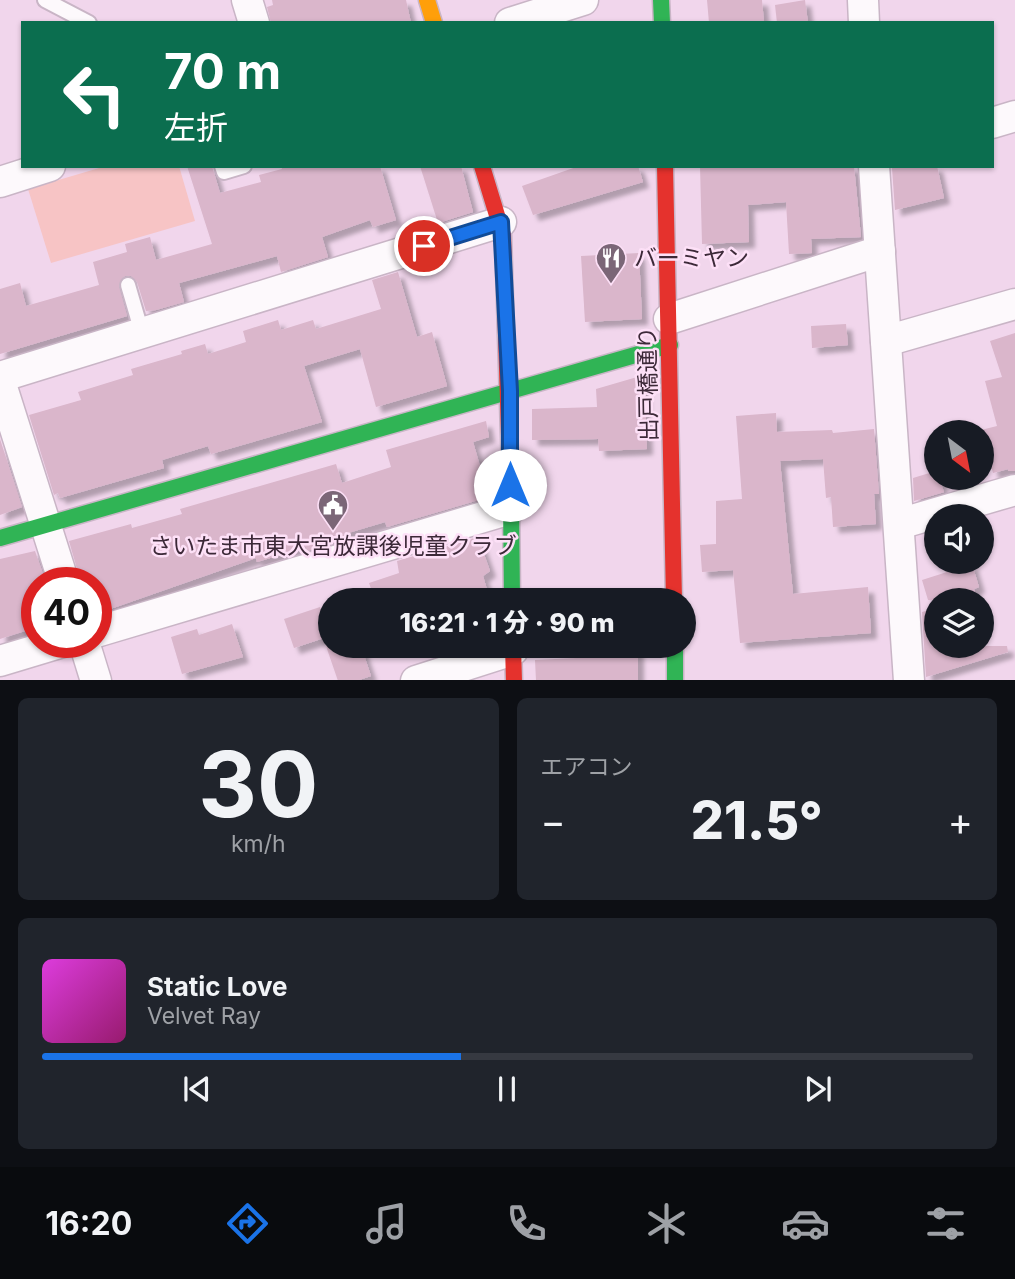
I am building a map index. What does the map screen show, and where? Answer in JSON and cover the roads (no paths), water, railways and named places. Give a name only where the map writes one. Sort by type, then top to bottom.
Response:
[{"type":"street","points":[[247,0],[253,21]]},
{"type":"street","points":[[427,0],[433,21]]},
{"type":"street","points":[[516,21],[583,0]]},
{"type":"street","points":[[661,0],[662,21]]},
{"type":"street","points":[[863,0],[864,21]]},
{"type":"street","points":[[994,122],[1015,116]]},
{"type":"street","points":[[0,182],[44,168]]},
{"type":"street","points":[[483,168],[501,222],[510,391],[512,588]]},
{"type":"street","name":"出戸橋通り","points":[[665,168],[674,588]]},
{"type":"street","points":[[874,168],[909,680]]},
{"type":"street","points":[[59,567],[0,379],[501,222]]},
{"type":"street","points":[[0,538],[510,391],[880,251]]},
{"type":"street","points":[[886,341],[1015,304]]},
{"type":"street","points":[[899,524],[1015,490]]},
{"type":"street","points":[[112,627],[510,509]]},
{"type":"street","points":[[0,661],[21,655]]},
{"type":"street","points":[[88,658],[96,680]]},
{"type":"street","points":[[419,680],[484,658]]},
{"type":"street","points":[[513,658],[514,680]]},
{"type":"street","points":[[675,658],[675,680]]},
{"type":"lane","points":[[45,0],[85,21]]},
{"type":"lane","points":[[223,168],[224,172],[237,168]]},
{"type":"lane","points":[[128,285],[142,333]]},
{"type":"place","name":"バーミヤン","points":[[611,285]]},
{"type":"place","name":"さいたま市東大宮放課後児童クラブ","points":[[333,532]]}]
